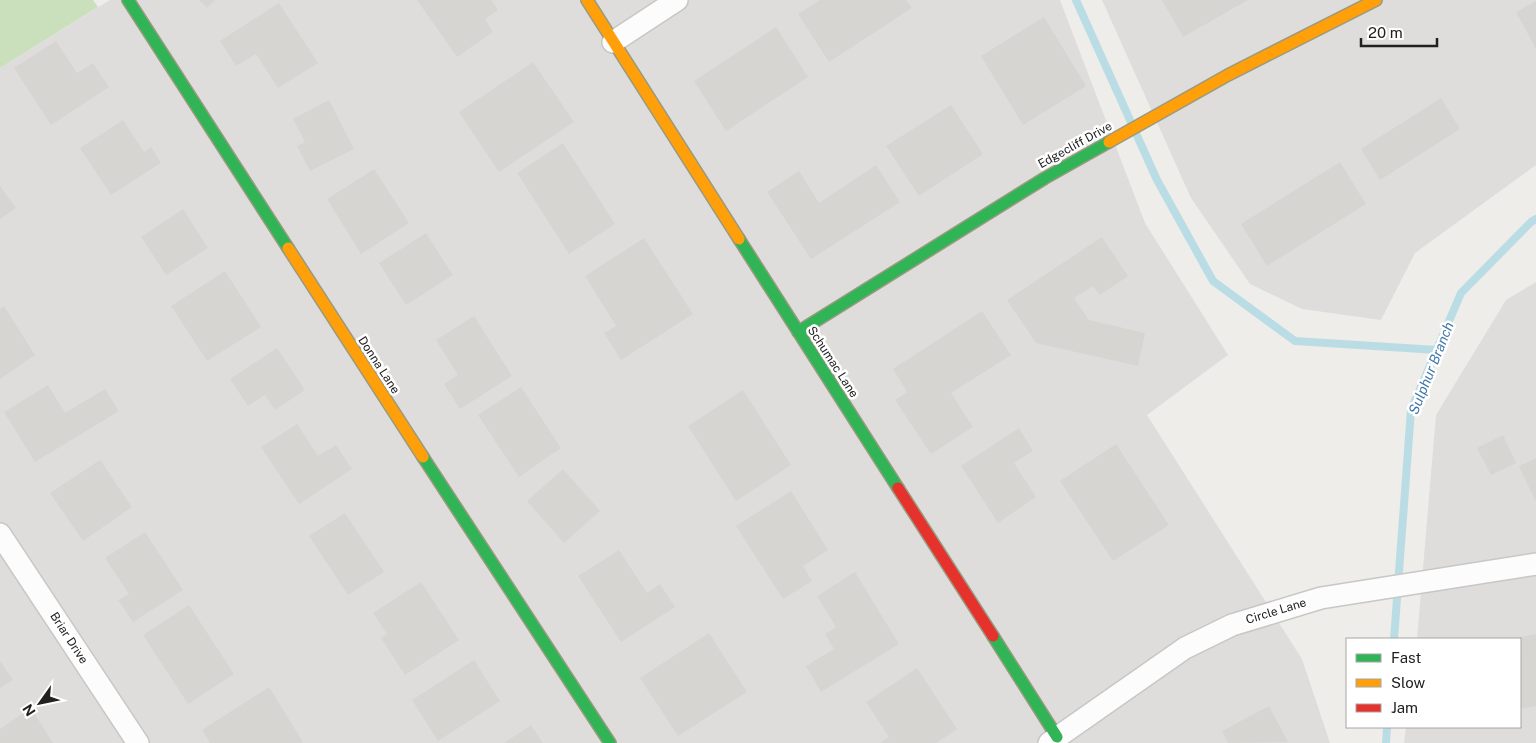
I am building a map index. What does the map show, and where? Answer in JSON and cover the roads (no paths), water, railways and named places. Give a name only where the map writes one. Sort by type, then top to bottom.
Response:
[{"type":"street","name":"Donna Lane","points":[[128,0],[507,587],[610,743]]},
{"type":"street","name":"Schumac Lane","points":[[586,0],[798,332],[1053,740]]},
{"type":"street","points":[[613,42],[677,0]]},
{"type":"street","name":"Edgecliff Drive","points":[[798,332],[1045,178],[1228,75],[1376,0]]},
{"type":"street","name":"Briar Drive","points":[[0,534],[138,743]]},
{"type":"street","name":"Circle Lane","points":[[1053,740],[1185,648],[1232,625],[1321,598],[1355,591],[1536,564]]},
{"type":"waterway","points":[[1076,0],[1157,180],[1213,281],[1295,341],[1437,350]]},
{"type":"waterway","name":"Sulphur Branch","points":[[1394,638],[1411,410],[1461,293],[1536,219]]},
{"type":"waterway","name":"Sulphur Branch","points":[[1386,743],[1387,728]]}]
